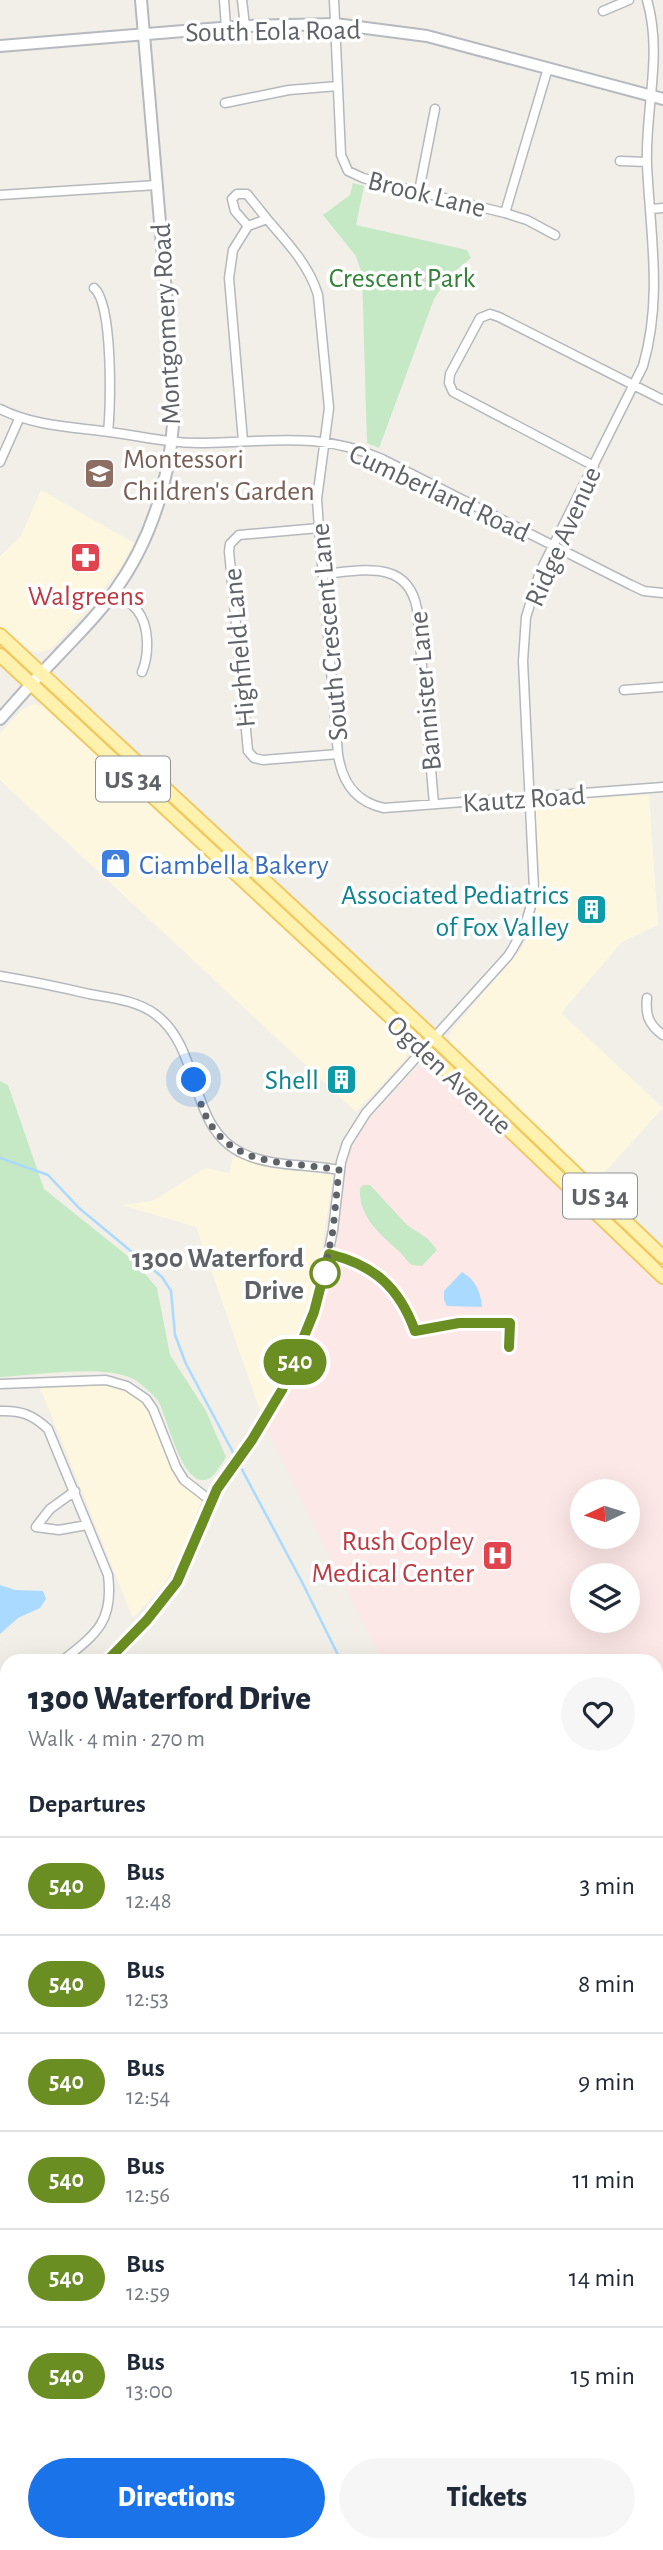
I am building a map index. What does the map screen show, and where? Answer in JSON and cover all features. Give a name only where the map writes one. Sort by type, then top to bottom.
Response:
[{"type":"main road","name":"US 34","points":[[0,635],[249,865]]},
{"type":"main road","name":"US 34","points":[[0,655],[235,873]]},
{"type":"main road","points":[[235,873],[249,865]]},
{"type":"main road","name":"Ogden Avenue","points":[[249,865],[663,1257]]},
{"type":"main road","name":"Ogden Avenue","points":[[235,873],[663,1277]]},
{"type":"street","name":"Montgomery Road","points":[[0,719],[115,592],[152,523],[164,481],[174,421],[173,372],[141,0]]},
{"type":"street","points":[[224,0],[226,27]]},
{"type":"street","points":[[242,0],[245,26]]},
{"type":"street","name":"Brook Lane","points":[[334,0],[341,155],[345,167],[355,175],[505,213],[548,68]]},
{"type":"street","points":[[603,11],[629,0]]},
{"type":"street","name":"Ridge Avenue","points":[[114,1654],[147,1620],[177,1582],[211,1501],[282,1390],[314,1312],[329,1254],[339,1170],[347,1143],[361,1121],[423,1048],[508,956],[524,929],[534,889],[523,660],[524,627],[533,590],[553,545],[634,386],[651,343],[660,305],[647,162],[658,98],[656,72],[659,36],[647,0]]},
{"type":"street","name":"South Eola Road","points":[[0,46],[226,27],[335,24],[426,36],[658,98]]},
{"type":"street","points":[[225,103],[289,90],[338,86]]},
{"type":"street","points":[[419,191],[435,109]]},
{"type":"street","points":[[620,161],[647,162]]},
{"type":"street","points":[[0,195],[157,185]]},
{"type":"street","name":"South Crescent Lane","points":[[248,226],[232,205],[232,199],[237,194],[247,194],[302,262],[318,295],[329,408],[317,499],[338,754],[343,777],[355,794],[373,806],[384,808]]},
{"type":"street","points":[[651,209],[663,208]]},
{"type":"street","points":[[505,213],[527,220],[555,235]]},
{"type":"street","points":[[243,441],[229,278],[233,250],[248,226],[267,219]]},
{"type":"street","points":[[94,288],[101,296],[105,311],[111,393],[108,432]]},
{"type":"street","points":[[594,466],[458,395],[450,388],[450,374],[480,318],[490,314],[499,317],[663,400]]},
{"type":"street","name":"Cumberland Road","points":[[0,409],[19,418],[171,442],[300,439],[350,446],[382,458],[631,585],[644,591],[663,593]]},
{"type":"street","points":[[0,462],[19,418]]},
{"type":"street","name":"Highfield Lane","points":[[319,528],[245,534],[233,539],[229,551],[246,744],[250,755],[263,760],[338,754]]},
{"type":"street","name":"Bannister Lane","points":[[323,574],[371,570],[387,572],[403,580],[414,596],[434,804]]},
{"type":"street","points":[[115,592],[142,617],[147,648],[142,672]]},
{"type":"street","points":[[624,690],[663,687]]},
{"type":"street","name":"Kautz Road","points":[[384,808],[663,787]]},
{"type":"street","points":[[0,976],[143,1006],[164,1021],[179,1041],[205,1113],[214,1129],[232,1148],[262,1160],[339,1170]]},
{"type":"street","points":[[647,998],[646,1013],[649,1020],[663,1035]]},
{"type":"street","points":[[0,1384],[106,1380],[127,1386],[146,1399],[153,1409],[176,1468],[184,1480],[211,1501]]},
{"type":"street","points":[[0,1411],[16,1410],[34,1417],[48,1429],[107,1575],[110,1592],[102,1625],[71,1654]]},
{"type":"street","points":[[75,1492],[50,1509],[36,1527],[59,1530],[88,1525]]},
{"type":"shaded area","points":[[41,490],[134,543],[123,564],[87,610],[52,648],[38,653],[31,651],[0,626],[0,556],[21,536]]},
{"type":"shaded area","points":[[34,704],[46,706],[56,715],[406,1040],[408,1052],[405,1060],[356,1112],[0,780],[0,733],[22,710]]},
{"type":"shaded area","points":[[649,795],[658,925],[622,942],[561,1013],[663,1108],[594,1184],[452,1049],[449,1036],[523,947],[536,913],[539,881],[535,802]]},
{"type":"shaded area","name":"Rush Copley Medical Center","points":[[427,1065],[435,1068],[663,1284],[663,1654],[379,1654],[266,1427],[299,1370],[321,1313],[338,1237],[344,1172],[354,1141],[371,1117],[417,1068]]},
{"type":"shaded area","points":[[233,1156],[270,1168],[333,1175],[320,1262],[310,1306],[261,1413],[196,1227],[122,1205],[152,1201],[206,1168],[229,1173]]},
{"type":"shaded area","points":[[102,1382],[125,1388],[150,1406],[176,1470],[203,1496],[185,1547],[163,1586],[133,1618],[40,1387]]},
{"type":"green space","name":"Crescent Park","points":[[353,183],[364,186],[356,225],[467,250],[471,258],[449,276],[434,299],[379,448],[367,443],[362,274],[356,256],[323,215],[350,195]]},
{"type":"green space","points":[[0,1081],[8,1085],[44,1189],[134,1261],[157,1288],[170,1355],[206,1411],[226,1457],[210,1478],[200,1480],[192,1475],[184,1465],[158,1401],[129,1377],[115,1373],[83,1371],[0,1377]]},
{"type":"green space","points":[[479,1093],[534,1140],[640,1243],[577,1188]]},
{"type":"green space","points":[[370,1185],[407,1225],[428,1239],[437,1250],[422,1266],[410,1264],[372,1225],[360,1198],[360,1188]]},
{"type":"water","points":[[462,1272],[476,1287],[482,1307],[447,1306],[444,1291]]},
{"type":"water","points":[[0,1585],[15,1590],[43,1591],[46,1599],[40,1608],[18,1618],[0,1634]]},
{"type":"waterway","points":[[0,1158],[48,1175],[79,1208],[162,1277],[171,1291],[175,1335],[186,1364],[236,1458]]},
{"type":"waterway","points":[[239,1464],[338,1654]]},
{"type":"bus line","name":"540","points":[[114,1654],[147,1620],[177,1582],[217,1489],[252,1440],[282,1390],[314,1312],[329,1254],[346,1258],[387,1282],[404,1304],[415,1331],[459,1323],[510,1323],[509,1347]]},
{"type":"place","name":"Montessori Children's Garden","points":[[100,474]]},
{"type":"place","name":"Walgreens","points":[[86,558]]},
{"type":"place","name":"Ciambella Bakery","points":[[116,864]]},
{"type":"place","name":"Associated Pediatrics of Fox Valley","points":[[592,910]]},
{"type":"place","name":"Shell","points":[[342,1079]]},
{"type":"place","name":"1300 Waterford Drive","points":[[325,1273]]},
{"type":"place","name":"Rush Copley Medical Center","points":[[497,1556]]},
{"type":"route","points":[[194,1080],[205,1113],[214,1129],[232,1148],[262,1160],[339,1170],[333,1230],[324,1275],[325,1273]]}]
